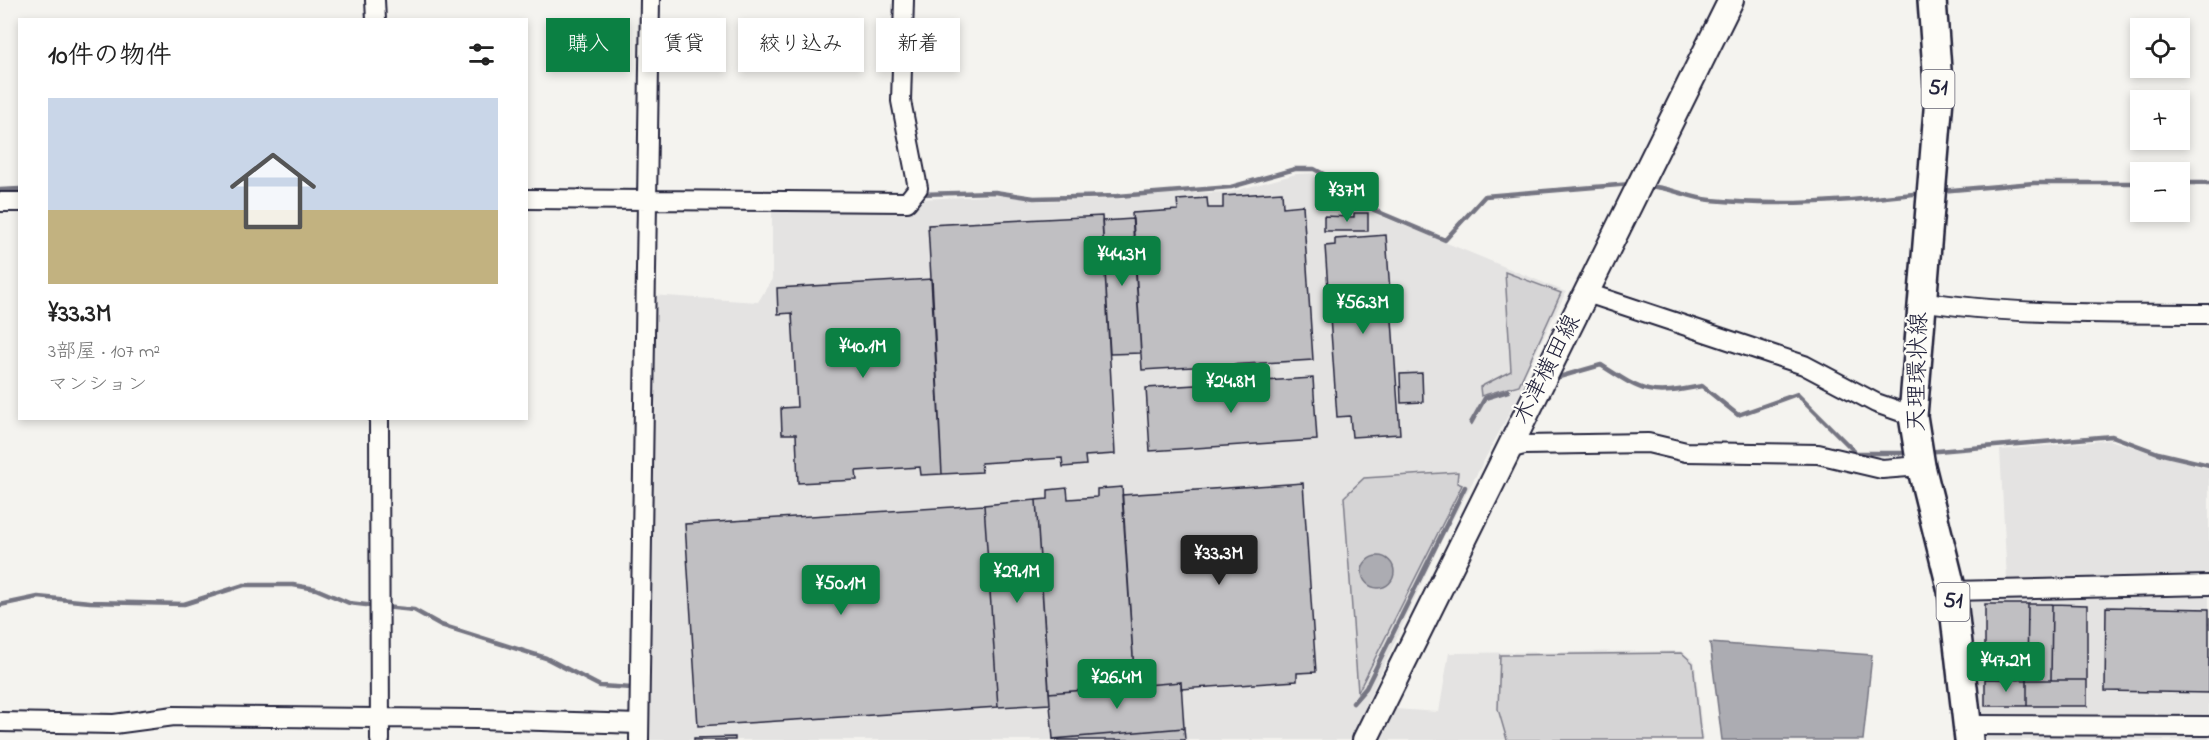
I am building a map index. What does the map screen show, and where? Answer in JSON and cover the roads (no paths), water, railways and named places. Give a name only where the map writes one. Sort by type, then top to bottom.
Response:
[{"type":"main road","name":"木津横田線","points":[[1365,740],[1731,0]]},
{"type":"main road","name":"天理環状線","points":[[1932,0],[1939,98],[1913,416],[1921,466],[1952,591],[1968,732]]},
{"type":"street","points":[[375,0],[376,18]]},
{"type":"street","points":[[0,722],[114,732],[174,716],[381,718],[639,732],[650,0]]},
{"type":"street","points":[[528,199],[647,200],[912,195],[901,101],[904,0]]},
{"type":"street","points":[[0,202],[18,202]]},
{"type":"street","points":[[1587,293],[1804,365],[1876,403],[1913,416]]},
{"type":"street","points":[[1921,301],[1953,306],[2041,311],[2209,314]]},
{"type":"street","points":[[379,420],[380,740]]},
{"type":"street","points":[[1508,450],[1524,445],[1648,443],[1686,452],[1818,454],[1882,469],[1921,466]]},
{"type":"street","points":[[1952,591],[2209,585]]},
{"type":"street","points":[[1968,732],[2209,726]]},
{"type":"waterway","points":[[920,194],[995,192],[1034,198],[1118,196],[1231,187],[1295,169],[1314,169],[1340,183],[1374,210],[1445,240],[1485,196],[1631,184]]},
{"type":"waterway","points":[[1940,191],[2034,183],[2130,183]]},
{"type":"waterway","points":[[2190,183],[2209,183]]},
{"type":"waterway","points":[[1648,186],[1703,199],[1764,203],[1843,201],[1922,193]]},
{"type":"waterway","points":[[0,190],[18,189]]},
{"type":"waterway","points":[[1559,377],[1601,365],[1628,382],[1649,390],[1671,391],[1702,386],[1738,415],[1797,394],[1856,453],[1909,453]]},
{"type":"waterway","points":[[1471,423],[1485,398],[1508,391]]},
{"type":"waterway","points":[[1926,452],[2112,436],[2158,453],[2209,465]]},
{"type":"waterway","points":[[1353,703],[1366,688],[1465,487]]},
{"type":"waterway","points":[[0,605],[38,597],[90,602],[184,604],[244,585],[293,585],[316,589],[349,603],[375,606]]},
{"type":"waterway","points":[[384,607],[414,610],[441,625],[546,658],[600,686],[632,688]]}]
